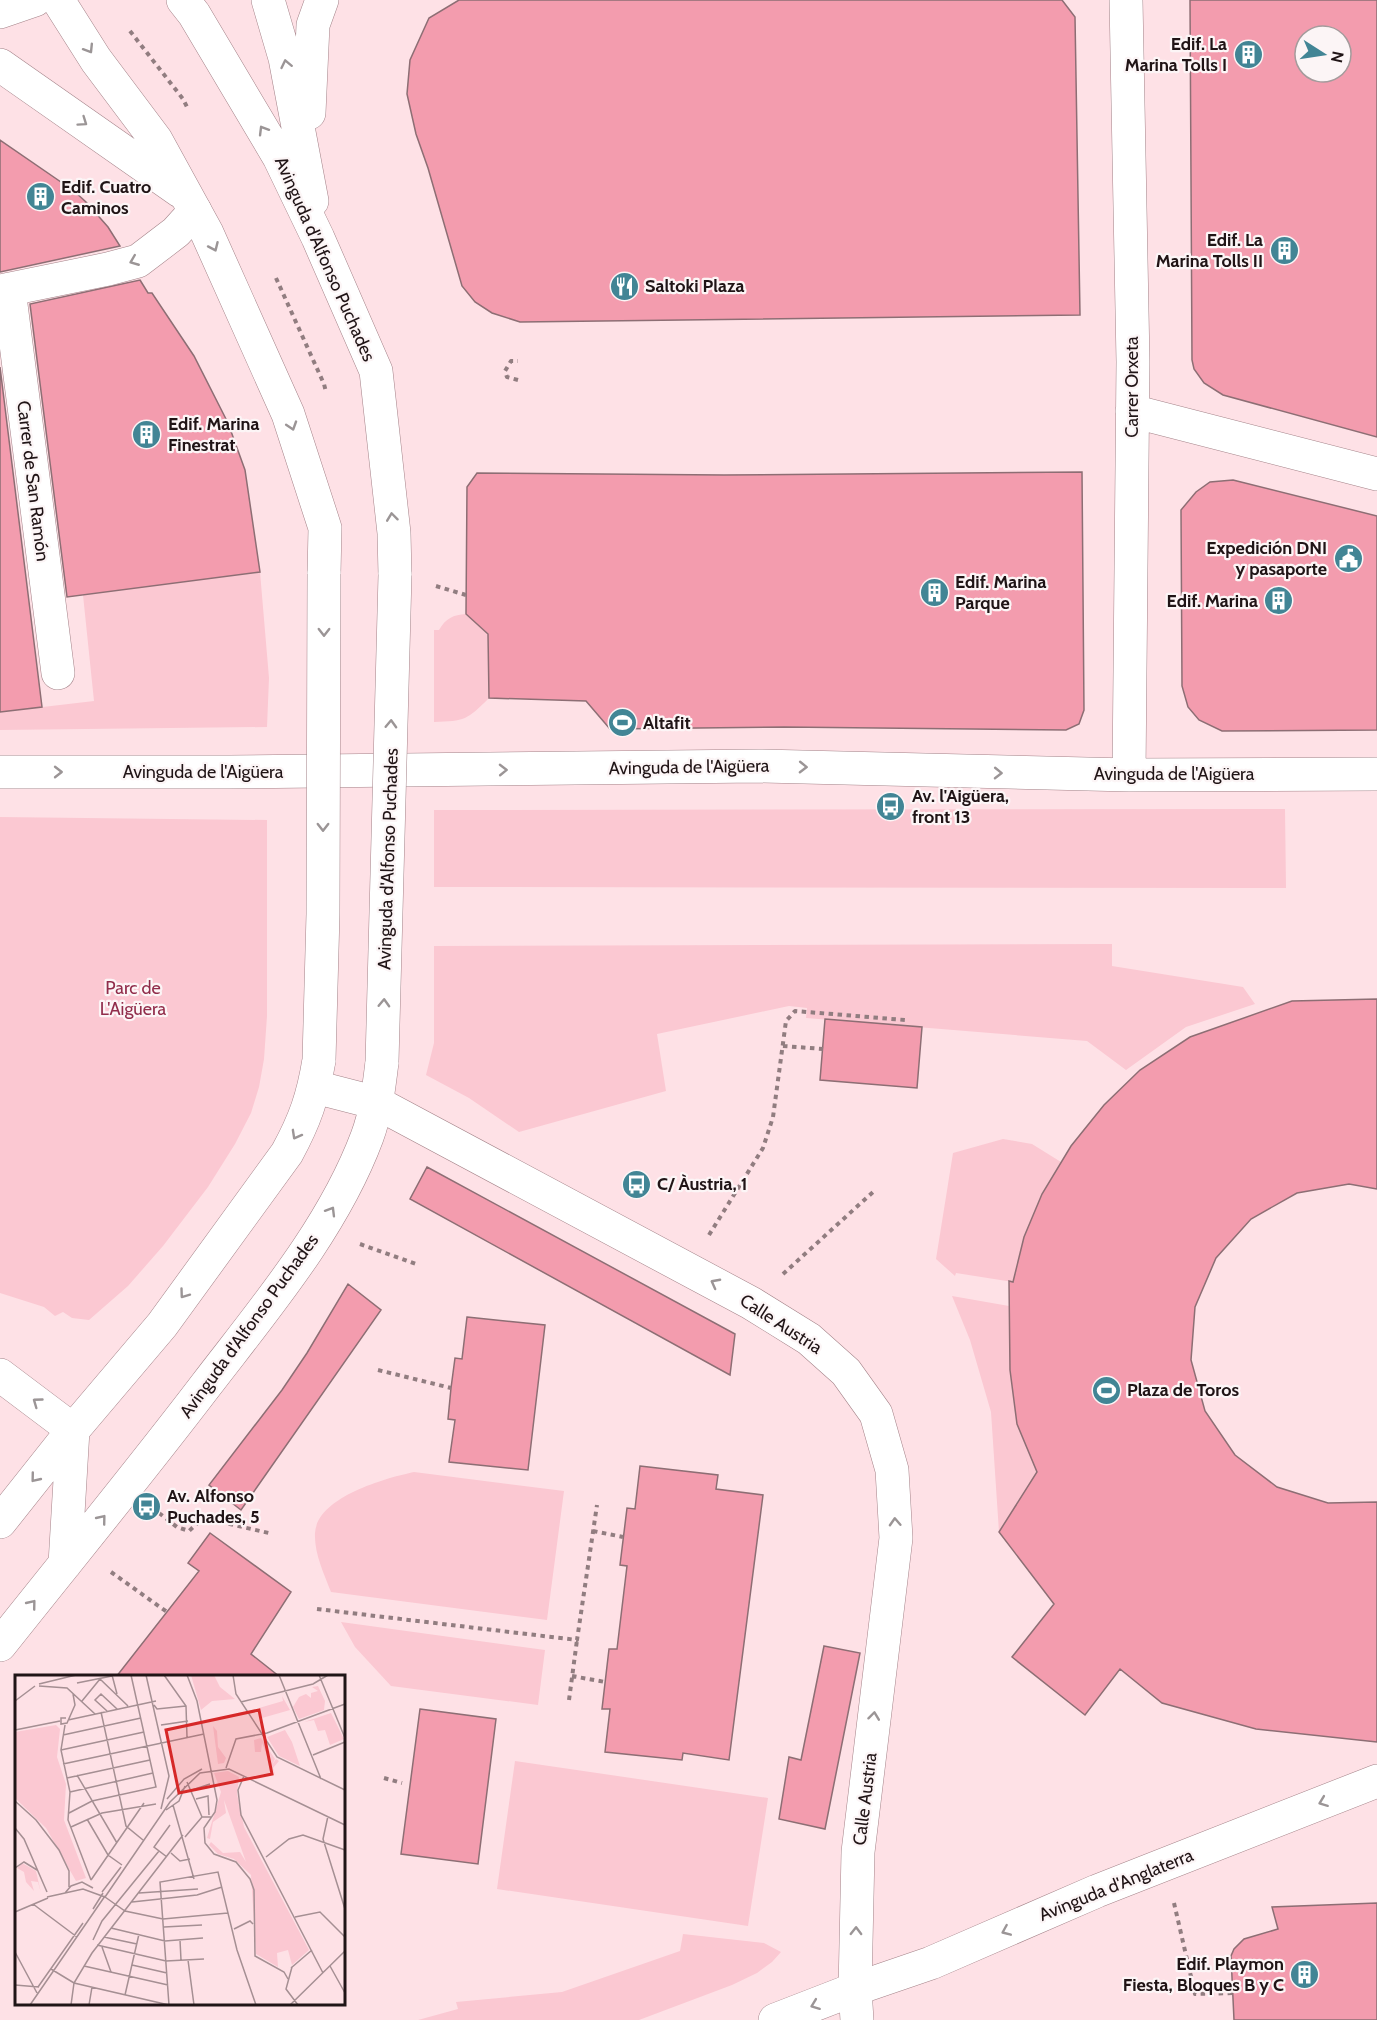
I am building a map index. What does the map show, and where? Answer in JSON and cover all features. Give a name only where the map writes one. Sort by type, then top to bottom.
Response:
[{"type":"street","points":[[0,12],[35,0]]},
{"type":"street","points":[[0,1522],[73,1430],[162,1325],[286,1153],[303,1122],[317,1073],[323,914],[325,528],[288,414],[207,233],[156,140],[96,60],[58,0]]},
{"type":"street","name":"Avinguda d'Alfonso Puchades","points":[[0,1645],[128,1488],[320,1230],[338,1199],[367,1137],[377,1103],[382,1062],[395,575],[394,533],[375,371],[318,238],[279,157],[194,14],[183,0]]},
{"type":"street","points":[[268,0],[285,58],[318,238]]},
{"type":"street","points":[[306,163],[313,25],[322,0]]},
{"type":"street","name":"Carrer Orxeta","points":[[1126,0],[1132,411],[1129,775]]},
{"type":"street","points":[[0,65],[191,203]]},
{"type":"street","points":[[5,290],[138,261],[176,232],[191,203]]},
{"type":"street","name":"Carrer de San Ramón","points":[[5,290],[58,673]]},
{"type":"street","points":[[1132,411],[1377,474]]},
{"type":"street","name":"Avinguda de l'Aigüera","points":[[0,772],[421,771],[759,766],[1129,775],[1377,774]]},
{"type":"street","name":"Calle Austria","points":[[317,1073],[751,1303],[809,1340],[846,1372],[876,1414],[892,1470],[896,1538],[858,1852],[856,2005]]},
{"type":"street","points":[[0,1375],[73,1430]]},
{"type":"street","points":[[71,1557],[73,1430]]},
{"type":"street","name":"Avinguda d'Anglaterra","points":[[775,2020],[856,2005],[931,1963],[1097,1891],[1377,1781]]},
{"type":"path","points":[[518,361],[511,361],[505,370],[507,376],[518,380]]},
{"type":"path","points":[[688,1269],[763,1148],[773,1117],[786,1021],[795,1011],[905,1020]]},
{"type":"path","points":[[783,1046],[823,1049]]},
{"type":"path","points":[[751,1303],[873,1192]]},
{"type":"path","points":[[320,1230],[416,1264]]},
{"type":"path","points":[[378,1370],[452,1388]]},
{"type":"path","points":[[128,1488],[177,1527],[189,1531],[202,1518],[269,1533]]},
{"type":"path","points":[[569,1700],[597,1505]]},
{"type":"path","points":[[593,1531],[624,1537]]},
{"type":"path","points":[[71,1557],[167,1612]]},
{"type":"path","points":[[317,1609],[577,1640]]},
{"type":"path","points":[[572,1676],[605,1682]]},
{"type":"path","points":[[384,1778],[402,1783]]},
{"type":"path","points":[[1165,1864],[1195,1994],[1233,1993]]},
{"type":"green space","points":[[260,572],[269,678],[267,727],[0,730],[0,712],[94,701],[83,595]]},
{"type":"green space","points":[[466,614],[488,634],[489,698],[465,718],[434,722],[434,630],[439,630],[450,618]]},
{"type":"green space","points":[[1285,809],[1286,888],[434,887],[434,810]]},
{"type":"green space","name":"Parc de L'Aigüera","points":[[0,817],[267,820],[267,1016],[264,1059],[251,1113],[208,1187],[163,1246],[128,1286],[89,1320],[72,1318],[63,1312],[55,1316],[44,1307],[0,1293]]},
{"type":"green space","points":[[1112,944],[1112,966],[1243,987],[1255,1004],[1186,1027],[1126,1070],[1087,1041],[806,1018],[807,1008],[789,1006],[657,1034],[666,1091],[519,1132],[469,1098],[426,1075],[434,1043],[434,946]]},
{"type":"green space","points":[[1003,1139],[1032,1144],[1061,1162],[1042,1194],[1024,1237],[1013,1282],[956,1273],[955,1276],[936,1259],[953,1153]]},
{"type":"green space","points":[[952,1296],[1009,1306],[1010,1370],[1017,1424],[1037,1472],[999,1532],[991,1412],[970,1340]]},
{"type":"green space","points":[[414,1472],[564,1491],[547,1620],[331,1592],[316,1548],[315,1533],[319,1520],[327,1509],[355,1491]]},
{"type":"green space","points":[[341,1622],[545,1650],[538,1705],[391,1686],[355,1647]]},
{"type":"green space","points":[[515,1761],[768,1798],[748,1926],[497,1889]]},
{"type":"green space","points":[[683,1934],[764,1943],[781,1952],[757,1973],[732,1985],[639,2020],[418,2020],[458,2009],[456,2002],[562,1992],[680,1951]]},
{"type":"building","points":[[459,0],[1062,0],[1075,17],[1080,315],[520,322],[492,313],[475,302],[462,286],[416,134],[407,94],[410,60],[429,18]]},
{"type":"building","name":"Edif. La Marina Tolls II","points":[[1190,0],[1377,0],[1377,437],[1223,395],[1204,383],[1194,369],[1192,360]]},
{"type":"building","name":"Edif. Cuatro Caminos","points":[[0,140],[74,191],[108,227],[120,246],[0,272]]},
{"type":"building","name":"Edif. Marina Finestrat","points":[[140,280],[148,293],[152,293],[194,356],[228,423],[245,470],[260,572],[67,597],[30,304]]},
{"type":"building","points":[[0,367],[42,707],[0,712]]},
{"type":"building","points":[[1082,472],[1084,710],[1079,724],[1066,730],[784,727],[610,729],[586,701],[489,698],[488,634],[466,614],[467,487],[477,473],[724,475]]},
{"type":"building","name":"Edif. Marina","points":[[1233,480],[1377,516],[1377,730],[1222,731],[1199,720],[1188,707],[1182,686],[1181,510],[1196,492],[1210,482]]},
{"type":"building","name":"Plaza de Toros","points":[[1377,999],[1377,1189],[1349,1184],[1297,1193],[1251,1219],[1216,1258],[1195,1307],[1191,1360],[1205,1411],[1235,1455],[1277,1487],[1328,1503],[1377,1502],[1377,1742],[1256,1729],[1162,1703],[1120,1669],[1085,1715],[1012,1657],[1054,1604],[999,1532],[1037,1472],[1017,1424],[1010,1370],[1009,1281],[1013,1282],[1024,1237],[1042,1194],[1071,1146],[1104,1105],[1140,1070],[1190,1037],[1292,1001]]},
{"type":"building","points":[[825,1019],[922,1027],[917,1088],[820,1080]]},
{"type":"building","points":[[427,1167],[735,1334],[730,1375],[410,1199]]},
{"type":"building","points":[[348,1284],[381,1310],[241,1510],[209,1485],[282,1390]]},
{"type":"building","points":[[467,1317],[545,1325],[528,1470],[449,1462],[455,1420],[448,1419],[451,1388],[455,1358],[462,1359]]},
{"type":"building","points":[[640,1466],[718,1475],[716,1489],[763,1495],[729,1760],[683,1753],[682,1760],[605,1752],[610,1709],[602,1709],[609,1649],[617,1649],[627,1566],[620,1565],[627,1508],[635,1509]]},
{"type":"building","points":[[210,1533],[291,1592],[251,1654],[277,1675],[118,1675],[199,1571],[188,1563]]},
{"type":"building","points":[[824,1646],[860,1653],[825,1829],[779,1819],[789,1757],[801,1760]]},
{"type":"building","points":[[420,1709],[496,1719],[478,1864],[401,1854]]},
{"type":"building","name":"Edif. Playmon Fiesta, Bloques B y C","points":[[1377,1903],[1377,2020],[1234,2020],[1231,1956],[1234,1949],[1244,1939],[1278,1929],[1272,1907]]},
{"type":"place","name":"Edif. La Marina Tolls I","points":[[1248,54]]},
{"type":"place","name":"Edif. Cuatro Caminos","points":[[40,197]]},
{"type":"place","name":"Edif. La Marina Tolls II","points":[[1284,250]]},
{"type":"place","name":"Saltoki Plaza","points":[[624,286]]},
{"type":"place","name":"Edif. Marina Finestrat","points":[[147,434]]},
{"type":"place","name":"Expedición DNI y pasaporte","points":[[1348,558]]},
{"type":"place","name":"Edif. Marina Parque","points":[[934,592]]},
{"type":"place","name":"Edif. Marina","points":[[1279,601]]},
{"type":"place","name":"Altafit","points":[[622,723]]},
{"type":"place","name":"Av. l'Aigüera, front 13","points":[[891,806]]},
{"type":"place","name":"C/ Àustria, 1","points":[[636,1184]]},
{"type":"place","name":"Plaza de Toros","points":[[1106,1390]]},
{"type":"place","name":"Av. Alfonso Puchades, 5","points":[[146,1506]]},
{"type":"place","name":"Edif. Playmon Fiesta, Bloques B y C","points":[[1305,1974]]}]
